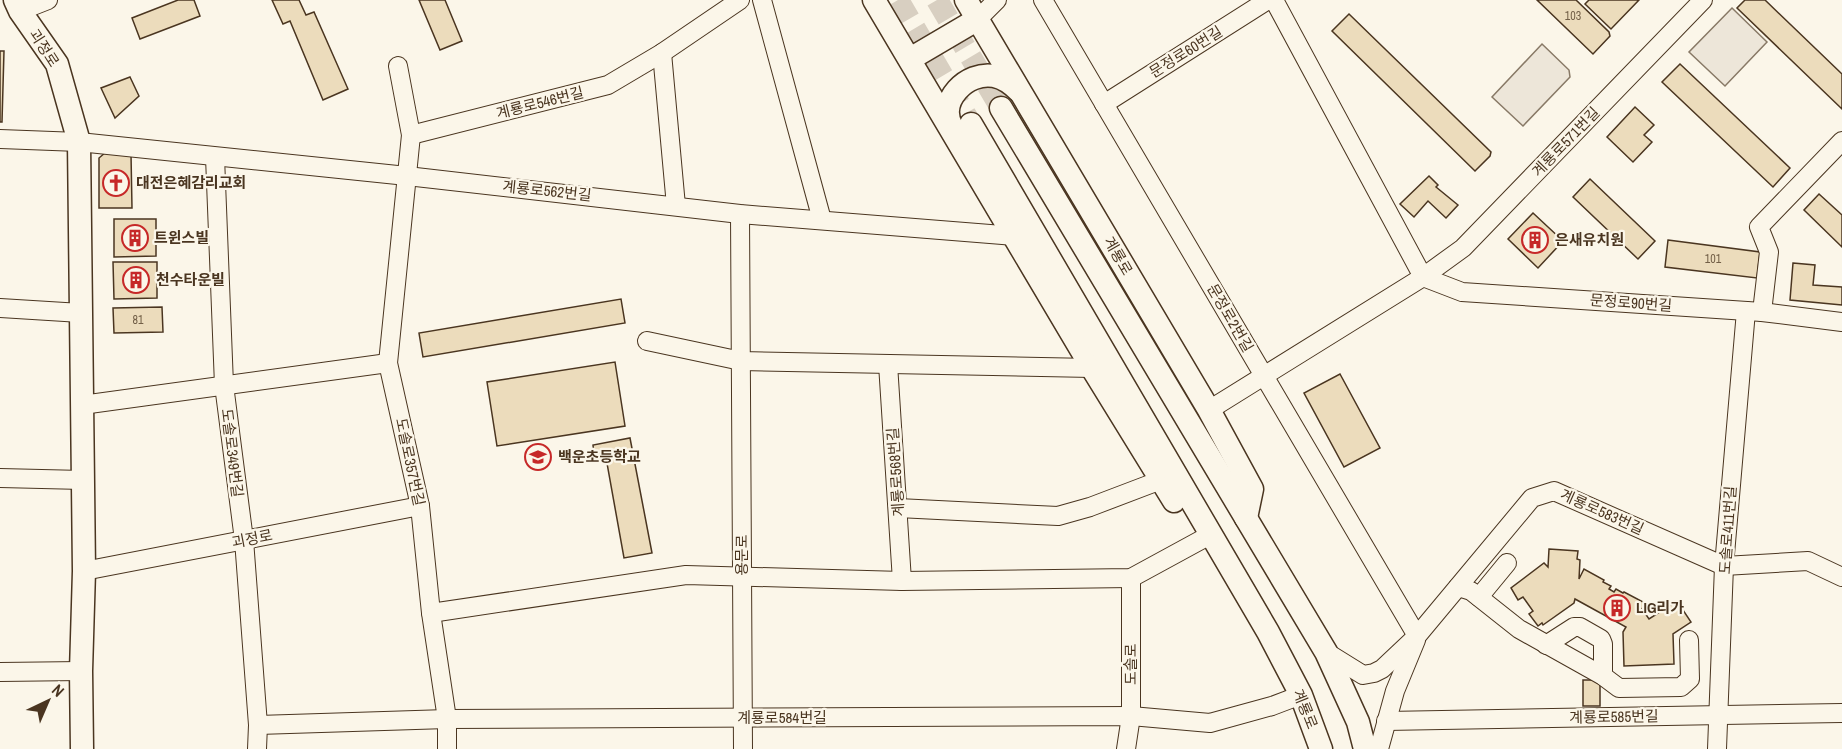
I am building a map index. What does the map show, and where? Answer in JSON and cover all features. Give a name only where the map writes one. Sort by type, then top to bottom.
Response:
[{"type":"main road","name":"계룡로","points":[[874,0],[910,59],[963,130],[1198,513],[1268,632],[1301,695],[1321,749]]},
{"type":"main road","name":"괴정로","points":[[17,6],[57,64],[79,142],[84,571],[81,671],[82,749]]},
{"type":"main road","name":"계룡로","points":[[972,9],[1209,410],[1252,489],[1246,518]]},
{"type":"main road","points":[[910,59],[972,9]]},
{"type":"main road","points":[[963,130],[949,123],[948,111],[952,98],[969,80],[981,76],[994,76],[1006,80],[1024,96]]},
{"type":"main road","name":"계룡로","points":[[1001,108],[1326,652],[1358,722],[1365,749]]},
{"type":"main road","name":"계룡로","points":[[963,130],[1015,236],[1174,502],[1198,513]]},
{"type":"street","points":[[17,6],[48,0]]},
{"type":"street","name":"계룡로546번길","points":[[411,135],[608,85],[740,0]]},
{"type":"street","points":[[762,0],[822,220]]},
{"type":"street","points":[[972,9],[997,0]]},
{"type":"street","name":"문정로2번길","points":[[1043,0],[1417,636]]},
{"type":"street","name":"문정로60번길","points":[[1104,104],[1268,0]]},
{"type":"street","points":[[1274,0],[1423,277]]},
{"type":"street","name":"계룡로571번길","points":[[1209,410],[1423,277],[1462,248],[1703,0]]},
{"type":"street","points":[[662,52],[676,206]]},
{"type":"street","points":[[398,66],[411,135],[407,176]]},
{"type":"street","name":"계룡로562번길","points":[[0,139],[79,142],[740,214],[1015,236]]},
{"type":"street","name":"도솔로411번길","points":[[1717,749],[1724,566],[1754,312],[1769,252],[1759,227],[1842,141]]},
{"type":"street","name":"도솔로349번길","points":[[215,157],[224,385],[244,540],[258,725],[257,749]]},
{"type":"street","name":"도솔로357번길","points":[[407,176],[388,363],[420,506],[431,613],[447,719],[447,749]]},
{"type":"street","name":"용문로","points":[[740,214],[743,749]]},
{"type":"street","name":"문정로90번길","points":[[1423,277],[1462,292],[1754,312],[1842,322]]},
{"type":"street","points":[[0,308],[81,313]]},
{"type":"street","points":[[647,341],[741,361],[1092,368]]},
{"type":"street","points":[[82,405],[388,363]]},
{"type":"street","name":"계룡로568번길","points":[[888,364],[902,581]]},
{"type":"street","points":[[0,478],[83,480]]},
{"type":"street","points":[[898,508],[1058,516],[1090,507],[1161,480]]},
{"type":"street","name":"계룡로583번길","points":[[1326,652],[1363,675],[1382,669],[1417,636],[1532,498],[1554,491],[1724,566],[1808,561],[1842,577]]},
{"type":"street","name":"괴정로","points":[[84,571],[420,506]]},
{"type":"street","points":[[431,613],[686,575],[902,581],[1131,578],[1210,535]]},
{"type":"street","points":[[1479,597],[1507,563]]},
{"type":"street","name":"도솔로","points":[[1126,749],[1131,716],[1131,578]]},
{"type":"street","points":[[1458,587],[1471,591],[1519,629],[1603,676],[1619,688],[1681,687],[1690,679],[1689,640]]},
{"type":"street","points":[[1546,645],[1574,627],[1580,627],[1601,639],[1604,644],[1603,676]]},
{"type":"street","name":"계룡로583번길","points":[[1379,749],[1395,691],[1417,636]]},
{"type":"street","points":[[0,672],[81,671]]},
{"type":"street","name":"계룡로584번길","points":[[258,725],[447,719],[1131,716],[1210,723],[1272,706],[1301,695]]},
{"type":"street","name":"계룡로585번길","points":[[1386,721],[1842,713]]},
{"type":"shaded area","points":[[1732,8],[1767,42],[1725,86],[1689,52]]},
{"type":"shaded area","points":[[1542,44],[1569,70],[1570,77],[1523,126],[1492,97]]},
{"type":"building","points":[[178,0],[194,0],[200,16],[140,39],[132,18]]},
{"type":"building","points":[[272,0],[299,0],[306,15],[314,12],[348,89],[323,100],[290,21],[283,24]]},
{"type":"building","points":[[419,0],[445,0],[462,41],[440,50]]},
{"type":"building","points":[[1537,0],[1576,0],[1609,32],[1610,36],[1593,54]]},
{"type":"building","points":[[1589,0],[1639,0],[1611,29],[1585,4]]},
{"type":"building","points":[[1745,0],[1765,0],[1842,74],[1842,109],[1737,8]]},
{"type":"building","points":[[1349,14],[1491,152],[1490,156],[1475,171],[1332,31]]},
{"type":"building","points":[[0,51],[4,51],[2,122],[0,122]]},
{"type":"building","points":[[1680,64],[1790,168],[1773,187],[1662,82]]},
{"type":"building","points":[[130,77],[139,96],[115,118],[101,88]]},
{"type":"building","points":[[1635,107],[1654,125],[1644,135],[1652,142],[1633,162],[1607,137]]},
{"type":"building","name":"대전은혜감리교회","points":[[106,152],[131,154],[132,208],[99,208],[99,158]]},
{"type":"building","points":[[1429,176],[1438,185],[1436,187],[1458,205],[1446,218],[1428,201],[1414,217],[1400,204]]},
{"type":"building","points":[[1590,179],[1655,241],[1638,259],[1573,197]]},
{"type":"building","points":[[1819,194],[1842,215],[1842,247],[1804,210]]},
{"type":"building","name":"은새유치원","points":[[1533,213],[1563,241],[1538,268],[1508,239]]},
{"type":"building","name":"트윈스빌","points":[[114,219],[156,219],[156,256],[114,257]]},
{"type":"building","points":[[1668,240],[1760,252],[1757,278],[1665,267]]},
{"type":"building","name":"천수타운빌","points":[[113,262],[157,262],[157,298],[114,299]]},
{"type":"building","points":[[1793,263],[1815,265],[1813,285],[1842,287],[1842,305],[1790,300]]},
{"type":"building","points":[[621,299],[625,323],[423,357],[419,333]]},
{"type":"building","points":[[162,307],[163,332],[114,333],[113,308]]},
{"type":"building","points":[[615,362],[625,426],[497,446],[487,382]]},
{"type":"building","points":[[1340,374],[1380,448],[1344,467],[1304,393]]},
{"type":"building","points":[[630,438],[652,553],[624,558],[605,452],[594,454],[593,445]]},
{"type":"building","name":"LIG리가","points":[[1549,549],[1578,551],[1579,579],[1584,569],[1604,580],[1603,582],[1611,586],[1609,589],[1614,592],[1616,589],[1645,603],[1642,609],[1649,619],[1677,601],[1691,622],[1673,634],[1674,664],[1624,666],[1623,632],[1626,627],[1575,599],[1574,603],[1543,625],[1542,623],[1538,626],[1529,614],[1533,611],[1523,597],[1518,600],[1511,588],[1544,563],[1548,567]]},
{"type":"building","points":[[1583,680],[1600,680],[1600,706],[1583,706]]},
{"type":"tunnel","points":[[898,0],[971,124]]},
{"type":"tunnel","points":[[937,0],[1001,108]]},
{"type":"place","name":"대전은혜감리교회","points":[[116,183]]},
{"type":"place","name":"트윈스빌","points":[[135,238]]},
{"type":"place","name":"은새유치원","points":[[1535,240]]},
{"type":"place","name":"천수타운빌","points":[[136,280]]},
{"type":"place","name":"백운초등학교","points":[[538,457]]},
{"type":"place","name":"LIG리가","points":[[1617,608]]}]
